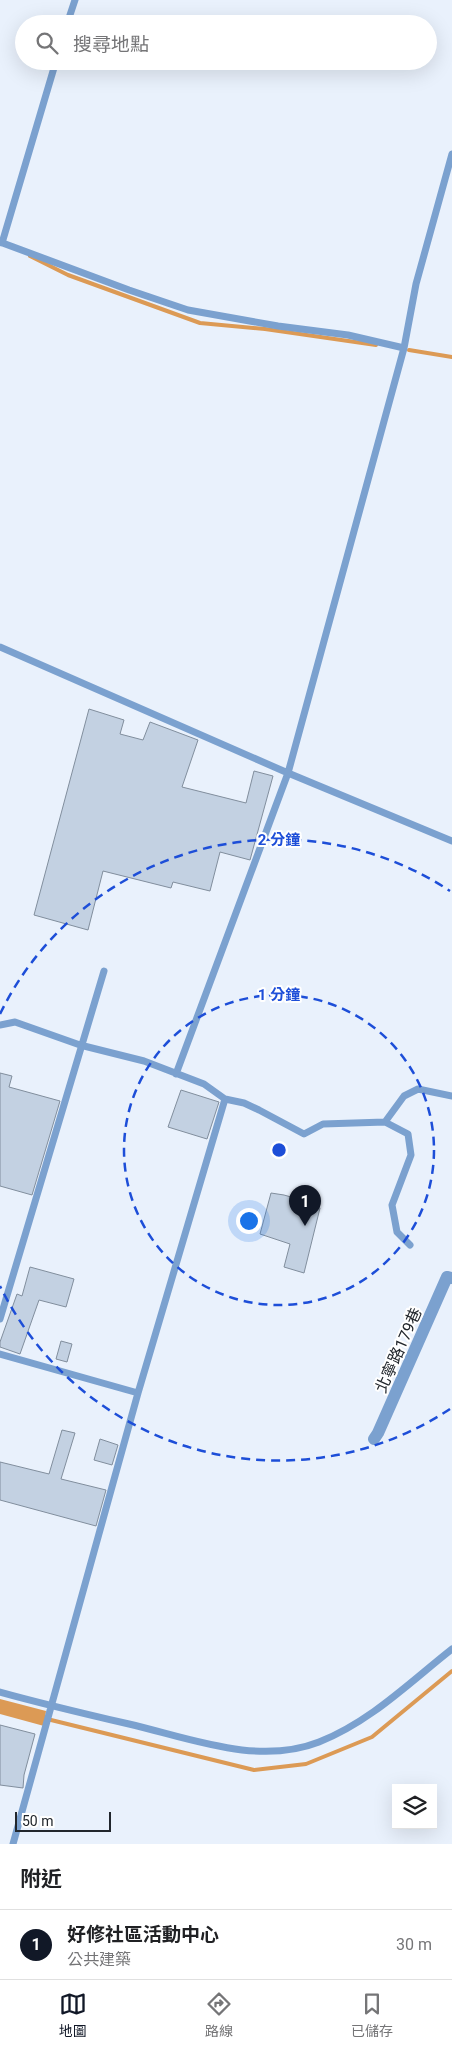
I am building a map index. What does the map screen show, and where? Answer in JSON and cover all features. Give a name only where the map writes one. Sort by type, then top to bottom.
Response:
[{"type":"street","name":"北寧路179巷","points":[[374,1439],[447,1278],[452,1278]]},
{"type":"lane","points":[[70,15],[74,0]]},
{"type":"lane","points":[[53,70],[1,243],[188,310],[348,336],[404,348]]},
{"type":"lane","points":[[176,1074],[288,773],[404,348],[416,284],[452,154]]},
{"type":"lane","points":[[0,647],[288,773],[452,841]]},
{"type":"lane","points":[[0,1318],[80,1045],[104,971]]},
{"type":"lane","points":[[0,1025],[15,1022],[80,1045],[144,1061],[204,1084],[225,1099],[259,1110],[304,1134],[323,1124],[385,1122],[408,1134],[411,1155],[392,1205],[397,1232],[410,1245]]},
{"type":"lane","points":[[385,1122],[404,1096],[418,1089],[452,1096]]},
{"type":"lane","points":[[13,1844],[138,1393],[225,1099]]},
{"type":"lane","points":[[0,1354],[138,1393]]},
{"type":"lane","points":[[0,1692],[52,1707],[202,1743],[252,1752],[288,1750],[318,1742],[364,1720],[452,1648]]},
{"type":"shaded area","points":[[0,1699],[46,1711],[44,1726],[0,1714]]},
{"type":"building","points":[[89,709],[124,720],[120,734],[143,740],[150,722],[198,740],[182,787],[246,803],[254,771],[273,776],[250,860],[220,852],[210,891],[173,882],[171,888],[103,871],[88,930],[34,915]]},
{"type":"building","points":[[0,1073],[12,1076],[9,1087],[60,1101],[32,1195],[0,1186]]},
{"type":"building","points":[[181,1090],[219,1102],[207,1139],[168,1127]]},
{"type":"building","points":[[271,1193],[298,1199],[297,1202],[320,1208],[304,1273],[284,1267],[290,1244],[260,1234]]},
{"type":"building","points":[[30,1267],[74,1279],[66,1307],[39,1300],[20,1354],[0,1347],[0,1342],[17,1294],[22,1296]]},
{"type":"building","points":[[61,1341],[72,1344],[67,1362],[56,1359]]},
{"type":"building","points":[[62,1430],[75,1433],[61,1479],[106,1490],[96,1526],[0,1500],[0,1462],[49,1474]]},
{"type":"building","points":[[100,1439],[118,1445],[112,1465],[94,1460]]},
{"type":"building","points":[[0,1725],[35,1734],[24,1775],[23,1788],[0,1785]]},
{"type":"waterway","points":[[30,256],[68,275],[200,323],[265,329],[376,345]]},
{"type":"waterway","points":[[409,350],[452,357]]},
{"type":"waterway","points":[[47,1719],[254,1770],[306,1764],[372,1737],[452,1671]]},
{"type":"place","name":"好修社區活動中心","points":[[305,1226]]}]
